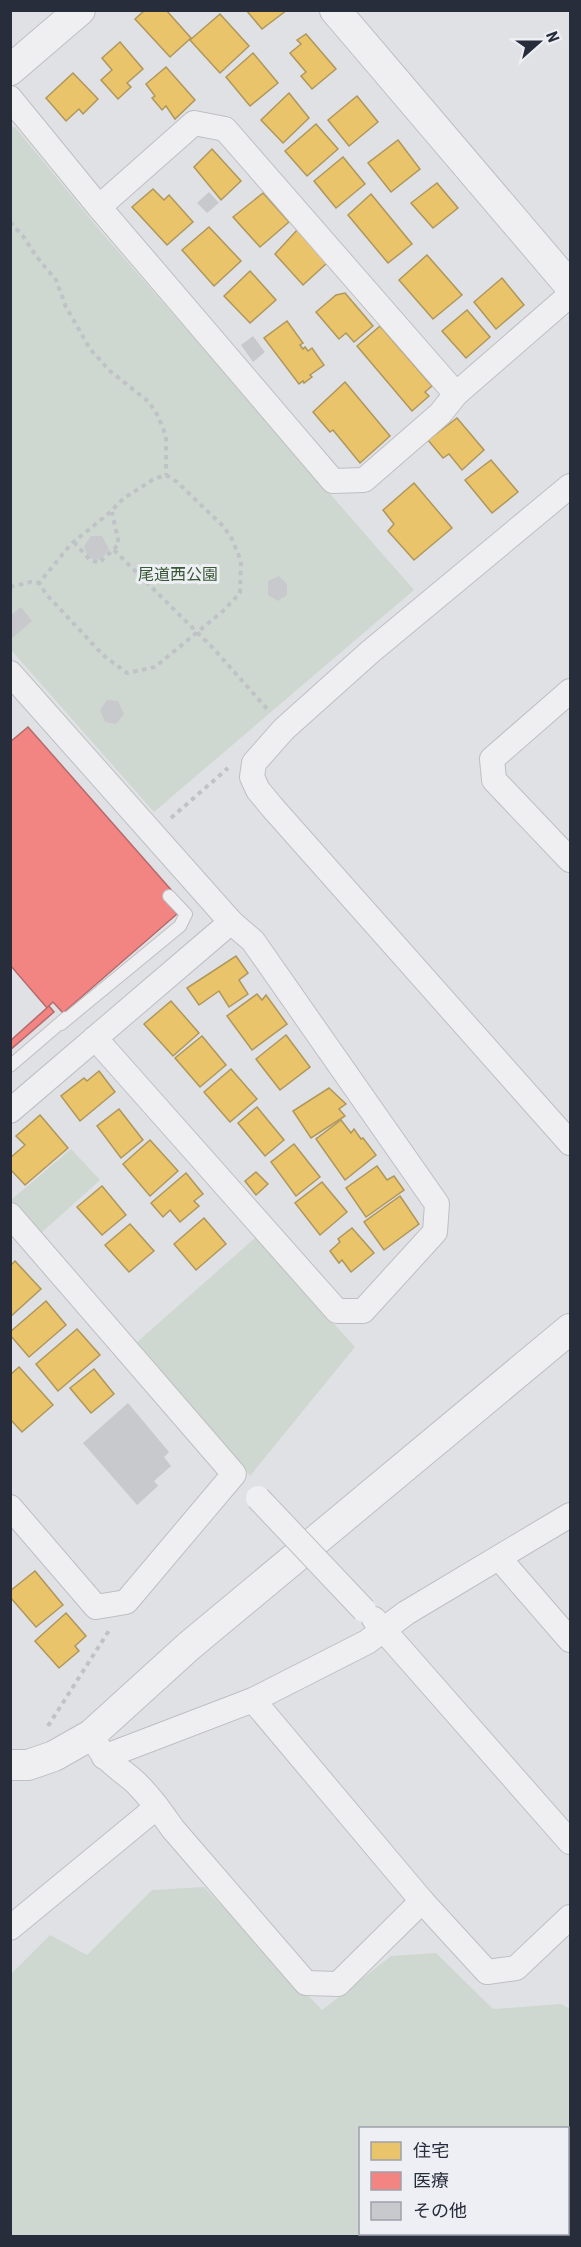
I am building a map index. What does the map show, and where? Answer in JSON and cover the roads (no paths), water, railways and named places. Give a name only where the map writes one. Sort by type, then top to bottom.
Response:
[{"type":"street","points":[[10,70],[80,10]]},
{"type":"street","points":[[335,10],[570,286]]},
{"type":"street","points":[[10,98],[99,207],[333,481],[364,480],[440,414],[456,394],[570,295]]},
{"type":"street","points":[[99,207],[194,123],[225,129],[456,394]]},
{"type":"street","points":[[570,486],[370,652],[292,722],[254,764],[252,777],[258,790],[272,807],[570,1143]]},
{"type":"street","points":[[12,678],[231,922],[253,941],[437,1204],[435,1232],[363,1311],[337,1311],[95,1038]]},
{"type":"street","points":[[570,691],[492,759],[494,780],[570,859]]},
{"type":"street","points":[[10,1111],[231,922]]},
{"type":"street","points":[[10,1215],[234,1474],[385,1629],[570,1842]]},
{"type":"street","points":[[97,1746],[189,1646],[570,1329]]},
{"type":"street","points":[[10,1507],[96,1607],[111,1605],[126,1602],[234,1474]]},
{"type":"street","points":[[10,1765],[28,1765],[254,1700],[367,1642],[406,1613],[570,1515]]},
{"type":"street","points":[[499,1558],[570,1640]]},
{"type":"street","points":[[254,1700],[422,1901],[487,1972],[516,1968],[570,1917]]},
{"type":"street","points":[[97,1746],[157,1807],[173,1829],[306,1983],[338,1984],[422,1901]]},
{"type":"street","points":[[10,1928],[157,1807]]},
{"type":"lane","points":[[10,1066],[180,926],[186,914],[169,896]]},
{"type":"lane","points":[[61,1024],[83,996]]},
{"type":"park label","name":"尾道西公園","points":[[178,574]]}]
